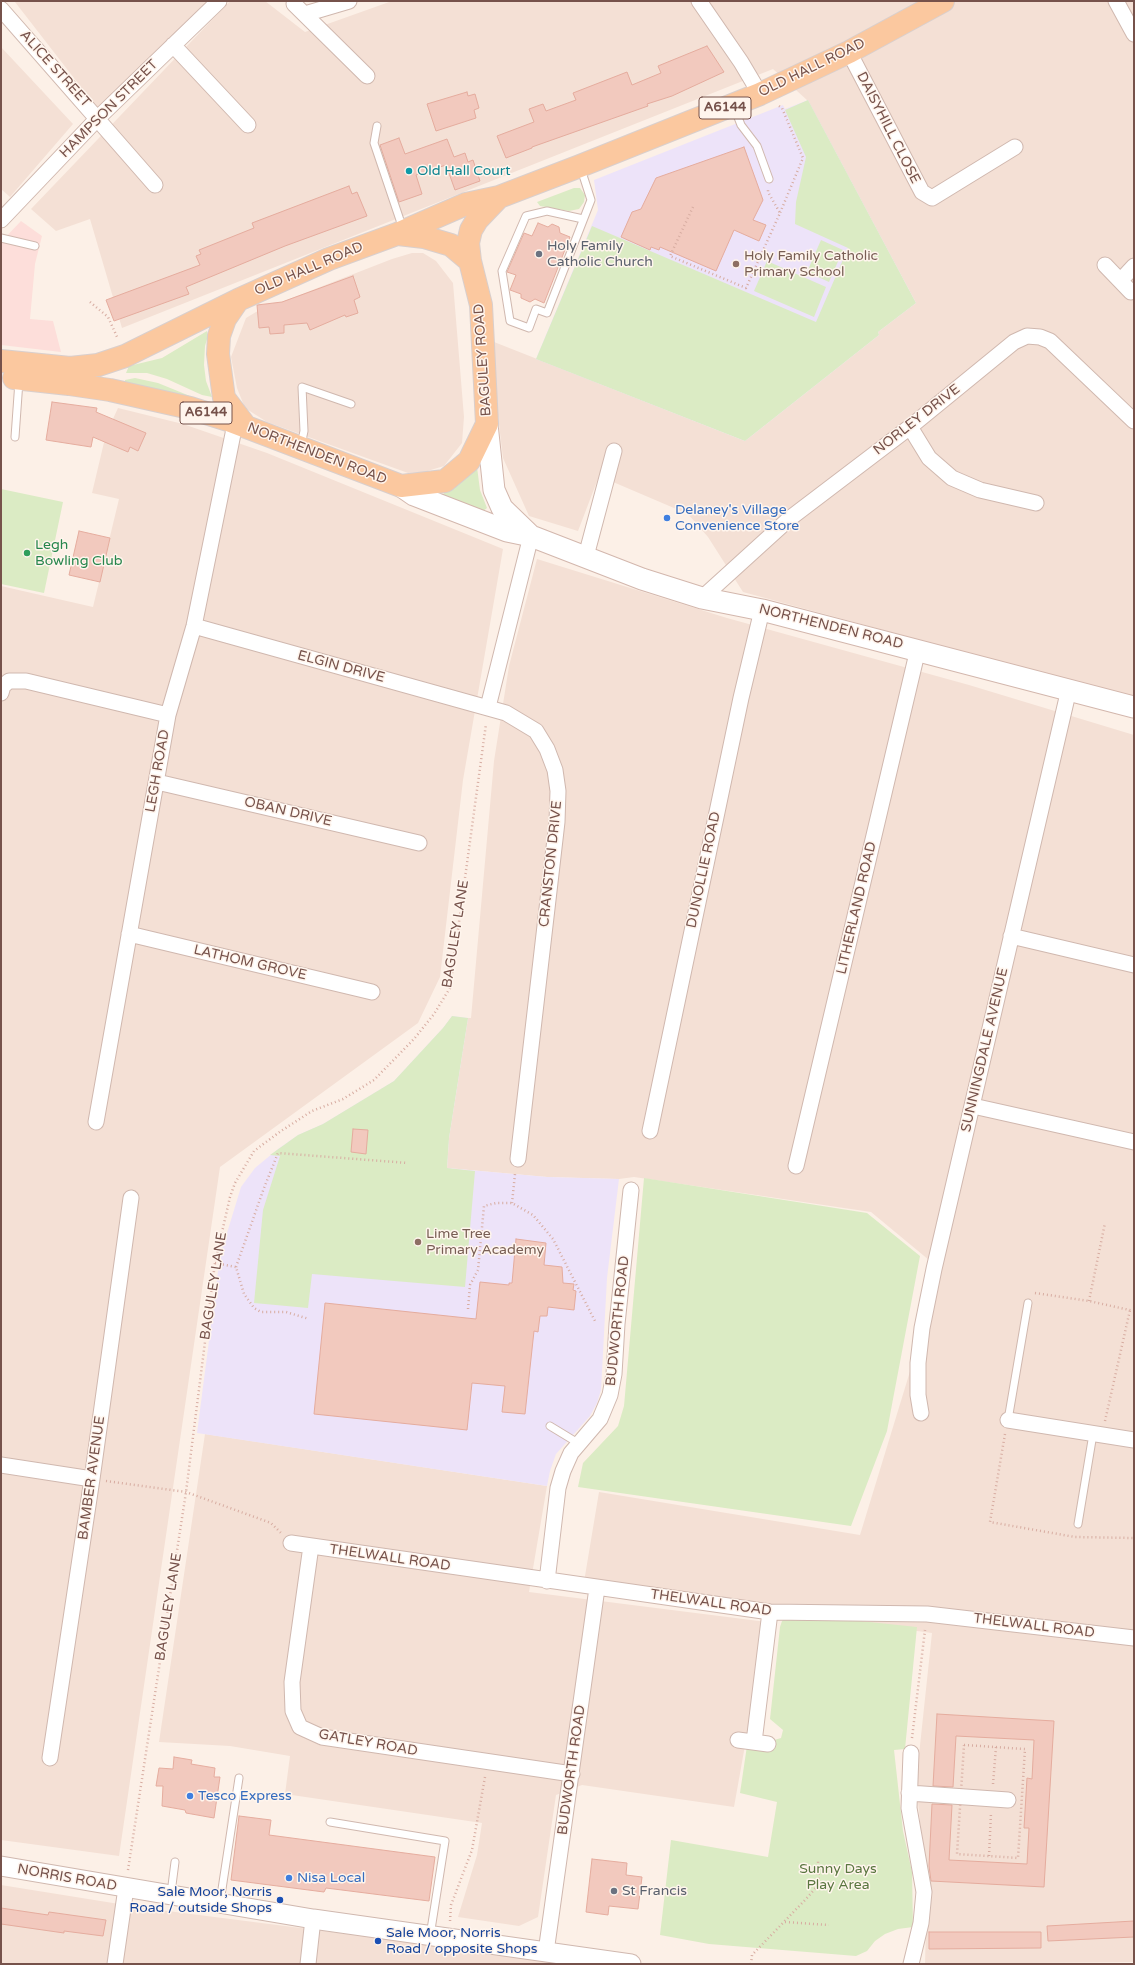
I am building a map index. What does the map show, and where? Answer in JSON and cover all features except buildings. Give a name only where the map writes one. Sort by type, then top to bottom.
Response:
[{"type":"main road","name":"OLD HALL ROAD","points":[[124,356],[238,300],[329,259],[400,232],[466,204],[499,197],[580,166],[760,94],[849,52],[933,3]]},
{"type":"main road","name":"OLD HALL ROAD","points":[[470,261],[468,243],[470,230],[476,220],[499,197]]},
{"type":"main road","name":"A6144","points":[[400,232],[451,245],[470,261]]},
{"type":"main road","name":"BAGULEY ROAD","points":[[402,486],[446,481],[469,461],[487,424],[482,305],[470,261]]},
{"type":"main road","name":"A6144","points":[[238,300],[225,319],[219,336],[218,354],[224,398],[241,425]]},
{"type":"main road","name":"A6144","points":[[1,361],[70,368],[98,365],[124,356]]},
{"type":"main road","name":"NORTHENDEN ROAD","points":[[10,378],[110,390],[190,408],[241,425],[300,449],[402,486],[414,496],[500,528],[531,536],[642,578],[702,598],[762,610],[918,649],[1134,707]]},
{"type":"main road","name":"NORTHENDEN ROAD","points":[[487,424],[494,490],[502,508],[531,536]]},
{"type":"street","points":[[1,4],[4,1]]},
{"type":"street","name":"HAMPSON STREET","points":[[1,220],[98,118],[219,1]]},
{"type":"street","points":[[349,1],[300,9],[366,76]]},
{"type":"street","points":[[699,1],[741,62],[760,94]]},
{"type":"street","points":[[1116,1],[1134,34]]},
{"type":"street","name":"ALICE STREET","points":[[1,9],[98,118],[155,185]]},
{"type":"street","points":[[173,45],[248,125]]},
{"type":"street","name":"DAISYHILL CLOSE","points":[[849,52],[922,192],[932,198],[1015,147]]},
{"type":"street","points":[[1105,265],[1131,292]]},
{"type":"street","points":[[1121,280],[1134,266]]},
{"type":"street","name":"NORLEY DRIVE","points":[[702,598],[789,519],[910,427],[1014,342],[1027,336],[1040,337],[1050,341],[1134,421]]},
{"type":"street","name":"LEGH ROAD","points":[[96,1122],[128,934],[157,782],[168,715],[194,626],[241,425]]},
{"type":"street","points":[[910,427],[929,458],[952,478],[980,490],[1036,503]]},
{"type":"street","points":[[586,556],[614,451]]},
{"type":"street","points":[[488,707],[531,536]]},
{"type":"street","name":"DUNOLLIE ROAD","points":[[650,1131],[741,698],[762,610]]},
{"type":"street","name":"ELGIN DRIVE","points":[[194,626],[488,707]]},
{"type":"street","name":"LITHERLAND ROAD","points":[[796,1166],[918,649]]},
{"type":"street","points":[[1,693],[3,686],[9,681],[26,681],[168,715]]},
{"type":"street","name":"SUNNINGDALE AVENUE","points":[[921,1413],[918,1394],[918,1362],[922,1328],[934,1269],[1069,689]]},
{"type":"street","name":"CRANSTON DRIVE","points":[[488,707],[506,713],[536,731],[547,749],[556,770],[558,791],[557,822],[518,1159]]},
{"type":"street","name":"OBAN DRIVE","points":[[157,782],[419,843]]},
{"type":"street","name":"LATHOM GROVE","points":[[128,934],[372,992]]},
{"type":"street","points":[[1011,936],[1134,964]]},
{"type":"street","points":[[973,1106],[1134,1142]]},
{"type":"street","name":"BUDWORTH ROAD","points":[[548,1581],[558,1488],[571,1453],[600,1419],[610,1395],[614,1374],[616,1324],[631,1190]]},
{"type":"street","name":"BAMBER AVENUE","points":[[50,1758],[92,1479],[131,1198]]},
{"type":"street","points":[[1008,1420],[1134,1440]]},
{"type":"street","points":[[1,1465],[92,1479]]},
{"type":"street","name":"THELWALL ROAD","points":[[291,1543],[770,1612],[927,1614],[1134,1638]]},
{"type":"street","name":"GATLEY ROAD","points":[[311,1546],[292,1682],[293,1711],[300,1726],[309,1732],[322,1737],[572,1774]]},
{"type":"street","name":"BUDWORTH ROAD","points":[[546,1952],[597,1588]]},
{"type":"street","points":[[738,1740],[761,1743],[770,1612]]},
{"type":"street","points":[[910,1753],[909,1808],[924,1892],[921,1923],[911,1964]]},
{"type":"street","points":[[909,1793],[1008,1800]]},
{"type":"street","name":"NORRIS ROAD","points":[[1,1866],[170,1896],[313,1919],[631,1964]]},
{"type":"street","points":[[115,1964],[126,1888]]},
{"type":"street","points":[[308,1964],[313,1919]]},
{"type":"lane","points":[[734,105],[741,125],[757,146],[769,179]]},
{"type":"lane","points":[[378,126],[374,143],[400,232]]},
{"type":"lane","points":[[580,166],[591,200],[546,313],[536,309],[529,328],[510,321],[502,271],[526,216],[547,211],[583,219]]},
{"type":"lane","points":[[1,238],[35,246]]},
{"type":"lane","points":[[10,378],[15,438]]},
{"type":"lane","points":[[300,449],[304,431],[302,387],[351,404]]},
{"type":"lane","points":[[1008,1420],[1028,1303]]},
{"type":"lane","points":[[550,1426],[578,1443]]},
{"type":"lane","points":[[1078,1524],[1098,1434]]},
{"type":"lane","points":[[219,1904],[239,1778]]},
{"type":"lane","points":[[330,1822],[444,1841],[430,1936]]},
{"type":"lane","points":[[170,1896],[175,1862]]},
{"type":"path","points":[[693,207],[670,256],[746,288],[780,214],[803,158],[782,108],[760,94]]},
{"type":"path","points":[[769,179],[768,192],[780,214]]},
{"type":"path","points":[[90,302],[108,317],[124,356]]},
{"type":"path","name":"BAGULEY LANE","points":[[126,1888],[186,1492],[215,1262],[230,1197],[235,1184],[254,1151],[312,1111],[342,1099],[374,1080],[414,1039],[434,1014],[450,988],[488,707]]},
{"type":"path","points":[[309,1319],[297,1314],[274,1311],[261,1312],[254,1308],[244,1294],[236,1267],[278,1153],[408,1163]]},
{"type":"path","points":[[512,1203],[518,1159]]},
{"type":"path","points":[[468,1309],[470,1285],[478,1270],[484,1206],[496,1203],[512,1203],[532,1215],[553,1239],[596,1323]]},
{"type":"path","points":[[1089,1301],[1105,1222]]},
{"type":"path","points":[[215,1262],[236,1267]]},
{"type":"path","points":[[1028,1303],[1030,1292],[1089,1301],[1134,1311]]},
{"type":"path","points":[[1098,1434],[1130,1310]]},
{"type":"path","points":[[1008,1420],[990,1522],[1075,1537],[1134,1538]]},
{"type":"path","points":[[92,1479],[186,1492],[271,1523],[291,1543]]},
{"type":"path","points":[[910,1753],[927,1614]]},
{"type":"path","points":[[451,1905],[472,1850],[488,1762]]},
{"type":"path","points":[[751,1964],[752,1955],[819,1884],[818,1861]]},
{"type":"path","points":[[784,1922],[829,1925]]},
{"type":"shaded area","points":[[207,1],[98,109],[15,2]]},
{"type":"shaded area","points":[[230,1],[265,1],[305,32],[392,1],[1134,1],[1134,698],[743,592],[708,537],[688,514],[599,476],[578,531],[529,516],[503,458],[489,340],[745,441],[879,335],[878,332],[916,303],[808,101],[773,69],[122,328],[90,219],[56,231],[31,209]]},
{"type":"shaded area","points":[[1,47],[73,124],[10,197],[1,189]]},
{"type":"shaded area","name":"Holy Family Catholic Primary School","points":[[808,100],[916,303],[878,332],[879,335],[745,441],[536,359],[598,210],[594,180],[783,105],[785,109]]},
{"type":"shaded area","points":[[21,221],[42,236],[35,264],[30,319],[53,321],[61,352],[1,345],[1,242]]},
{"type":"shaded area","points":[[412,253],[423,253],[436,261],[453,283],[464,417],[462,443],[444,466],[424,472],[408,473],[267,422],[245,408],[237,388],[231,357],[246,318],[256,312],[392,259]]},
{"type":"shaded area","points":[[118,408],[183,424],[267,453],[503,549],[463,780],[440,977],[418,1023],[220,1167],[119,1856],[1,1840],[1,586],[93,607],[119,499],[92,493],[106,434]]},
{"type":"shaded area","points":[[537,559],[727,618],[969,685],[1134,735],[1134,1962],[925,1964],[927,1890],[916,1783],[932,1633],[612,1590],[583,1588],[599,1492],[860,1535],[941,1270],[871,1212],[634,1177],[619,1179],[547,1177],[447,1168],[449,1138],[468,1018],[471,1018],[494,761],[509,666]]},
{"type":"shaded area","name":"Lime Tree Primary Academy","points":[[452,1016],[468,1018],[449,1138],[447,1168],[547,1177],[619,1179],[607,1278],[601,1390],[597,1403],[590,1416],[556,1454],[547,1486],[197,1433],[220,1256],[241,1187],[255,1168],[298,1135],[323,1124],[394,1081],[443,1028]]},
{"type":"shaded area","points":[[205,1434],[547,1486],[529,1592],[767,1622],[734,1807],[582,1785],[556,1795],[538,1917],[519,1926],[458,1917],[477,1855],[482,1823],[285,1794],[290,1756],[230,1746],[159,1742]]},
{"type":"shaded area","points":[[1,1885],[144,1908],[583,1964],[1,1964]]},
{"type":"green space","name":"Holy Family Catholic Primary School","points":[[808,100],[916,303],[878,332],[879,335],[745,441],[536,359],[592,226],[816,322],[848,248],[795,224],[796,202],[806,157],[785,110]]},
{"type":"green space","points":[[574,188],[580,188],[585,195],[584,202],[579,209],[569,211],[540,206],[537,202]]},
{"type":"green space","points":[[821,240],[843,250],[829,282],[807,272]]},
{"type":"green space","points":[[767,261],[826,287],[814,317],[754,291]]},
{"type":"green space","points":[[207,331],[208,336],[205,346],[204,365],[206,381],[212,397],[202,395],[167,379],[147,373],[126,373],[129,366],[162,358]]},
{"type":"green space","points":[[135,378],[158,383],[212,405],[125,384],[125,380]]},
{"type":"green space","points":[[477,467],[480,490],[487,508],[482,512],[440,496],[461,482]]},
{"type":"green space","name":"Legh Bowling Club","points":[[1,489],[63,502],[44,593],[1,584]]},
{"type":"green space","points":[[452,1016],[468,1018],[449,1138],[447,1168],[475,1171],[465,1287],[312,1274],[308,1308],[254,1303],[263,1210],[280,1156],[270,1155],[298,1135],[323,1124],[394,1081],[443,1028]]},
{"type":"green space","points":[[644,1178],[867,1213],[920,1256],[887,1431],[851,1526],[578,1487],[583,1463],[618,1426],[624,1406]]},
{"type":"green space","name":"Sunny Days Play Area","points":[[793,1614],[917,1627],[905,1749],[894,1750],[903,1831],[912,1872],[913,1927],[898,1929],[885,1934],[875,1941],[867,1951],[856,1956],[709,1944],[660,1935],[671,1840],[768,1857],[777,1802],[740,1793],[748,1739],[771,1741],[781,1738],[783,1730],[770,1719],[780,1627],[782,1621],[787,1616]]},
{"type":"place","name":"Old Hall Court","points":[[409,171]]},
{"type":"place","name":"Holy Family Catholic Church","points":[[539,254]]},
{"type":"place","name":"Holy Family Catholic Primary School","points":[[736,264]]},
{"type":"place","name":"Delaney's Village Convenience Store","points":[[667,518]]},
{"type":"place","name":"Legh Bowling Club","points":[[27,553]]},
{"type":"place","name":"Lime Tree Primary Academy","points":[[418,1242]]},
{"type":"place","name":"Tesco Express","points":[[190,1796]]},
{"type":"place","name":"Nisa Local","points":[[289,1878]]},
{"type":"place","name":"St Francis","points":[[614,1891]]},
{"type":"place","name":"Sale Moor, Norris Road / outside Shops","points":[[280,1900]]},
{"type":"place","name":"Sale Moor, Norris Road / opposite Shops","points":[[378,1941]]}]
